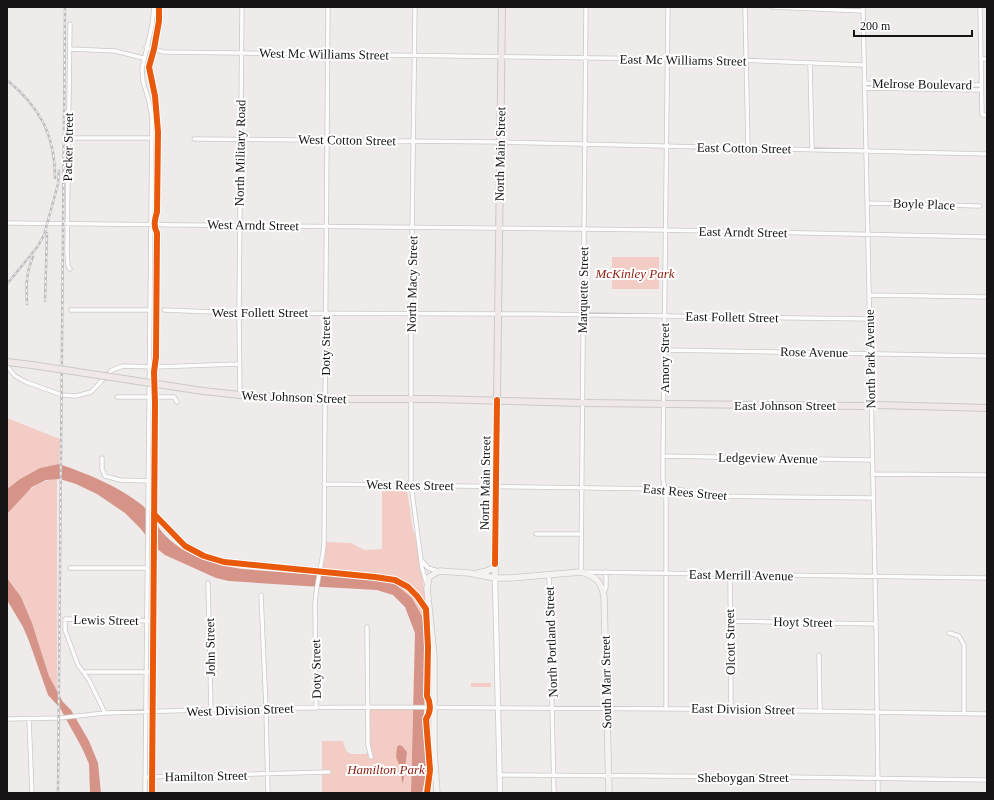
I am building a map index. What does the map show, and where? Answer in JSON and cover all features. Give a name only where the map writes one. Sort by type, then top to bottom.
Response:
[{"type":"main road","name":"North Main Street","points":[[495,578],[502,7]]},
{"type":"main road","name":"West Johnson Street","points":[[7,362],[203,391],[240,395],[325,399],[497,400],[582,403]]},
{"type":"main road","name":"East Johnson Street","points":[[582,403],[871,405],[987,408]]},
{"type":"main road","points":[[427,588],[429,577],[439,571],[470,573],[484,572],[492,570],[495,566],[500,573],[510,578]]},
{"type":"main road","points":[[581,572],[598,580],[602,585],[604,592]]},
{"type":"main road","name":"East Merrill Avenue","points":[[470,573],[495,578],[510,578],[581,572]]},
{"type":"main road","name":"North Macy Street","points":[[427,588],[434,656],[434,749],[437,793]]},
{"type":"main road","name":"South Marr Street","points":[[604,592],[609,793]]},
{"type":"street","points":[[145,793],[148,672],[147,568],[149,512],[149,310],[152,118],[142,76],[143,58],[152,26],[154,7]]},
{"type":"street","name":"North Military Road","points":[[240,395],[239,313],[242,7]]},
{"type":"street","name":"Doty Street","points":[[316,708],[316,591],[324,545],[328,7]]},
{"type":"street","name":"North Macy Street","points":[[415,7],[411,313],[411,484],[422,568],[427,588]]},
{"type":"street","name":"Marquette Street","points":[[581,572],[586,7]]},
{"type":"street","name":"Amory Street","points":[[666,709],[666,493],[664,489],[663,456],[668,7]]},
{"type":"street","points":[[745,7],[748,148]]},
{"type":"street","points":[[772,7],[863,9]]},
{"type":"street","points":[[980,7],[980,90],[982,115],[987,115]]},
{"type":"street","name":"North Park Avenue","points":[[863,9],[876,624],[878,793]]},
{"type":"street","name":"Packer Street","points":[[70,24],[67,224],[67,262],[70,269]]},
{"type":"street","name":"West Mc Williams Street","points":[[146,47],[164,52],[502,57]]},
{"type":"street","points":[[70,49],[116,51],[143,58]]},
{"type":"street","name":"East Mc Williams Street","points":[[502,57],[746,60],[864,65]]},
{"type":"street","points":[[981,59],[987,59]]},
{"type":"street","points":[[810,63],[812,149]]},
{"type":"street","name":"Melrose Boulevard","points":[[864,83],[980,86]]},
{"type":"street","name":"Melrose Boulevard","points":[[865,88],[980,90]]},
{"type":"street","points":[[68,138],[152,138]]},
{"type":"street","name":"West Cotton Street","points":[[194,139],[500,142]]},
{"type":"street","name":"East Cotton Street","points":[[500,142],[987,154]]},
{"type":"street","name":"Boyle Place","points":[[867,203],[980,206]]},
{"type":"street","name":"West Arndt Street","points":[[7,223],[500,229]]},
{"type":"street","name":"East Arndt Street","points":[[500,229],[665,230],[987,237]]},
{"type":"street","points":[[869,295],[987,297]]},
{"type":"street","points":[[71,310],[149,310]]},
{"type":"street","name":"West Follett Street","points":[[164,310],[239,313],[325,312],[499,314]]},
{"type":"street","name":"East Follett Street","points":[[499,314],[870,319]]},
{"type":"street","name":"Rose Avenue","points":[[664,350],[987,356]]},
{"type":"street","points":[[7,366],[15,376],[26,382],[62,395],[76,396],[91,392],[115,368],[123,366],[239,364]]},
{"type":"street","points":[[117,397],[171,397],[176,399],[177,402]]},
{"type":"street","name":"Ledgeview Avenue","points":[[663,456],[872,460]]},
{"type":"street","points":[[102,458],[102,470],[105,476],[120,480],[149,481]]},
{"type":"street","points":[[872,474],[987,475]]},
{"type":"street","name":"West Rees Street","points":[[324,484],[496,486]]},
{"type":"street","name":"East Rees Street","points":[[496,486],[664,489],[682,490],[704,496],[873,498]]},
{"type":"street","points":[[536,534],[581,534]]},
{"type":"street","points":[[422,560],[428,568],[439,571]]},
{"type":"street","points":[[70,568],[147,568]]},
{"type":"street","name":"East Merrill Avenue","points":[[581,572],[987,578]]},
{"type":"street","name":"South Marr Street","points":[[604,592],[606,587],[606,572]]},
{"type":"street","name":"North Portland Street","points":[[549,575],[554,793]]},
{"type":"street","name":"Olcott Street","points":[[730,575],[731,709]]},
{"type":"street","name":"North Main Street","points":[[495,578],[500,793]]},
{"type":"street","name":"John Street","points":[[208,583],[211,710]]},
{"type":"street","points":[[261,595],[268,793]]},
{"type":"street","name":"Lewis Street","points":[[84,672],[78,665],[65,630],[65,619],[148,621]]},
{"type":"street","name":"Hoyt Street","points":[[730,621],[876,624]]},
{"type":"street","points":[[367,627],[368,745],[371,757]]},
{"type":"street","points":[[949,633],[959,636],[964,645],[964,713]]},
{"type":"street","points":[[819,655],[820,710]]},
{"type":"street","points":[[105,713],[84,672],[148,672]]},
{"type":"street","name":"West Division Street","points":[[7,719],[61,718],[105,713],[266,708],[498,708]]},
{"type":"street","name":"East Division Street","points":[[498,708],[820,710],[987,714]]},
{"type":"street","points":[[29,719],[32,793]]},
{"type":"street","name":"Hamilton Street","points":[[146,777],[329,772]]},
{"type":"street","name":"Sheboygan Street","points":[[500,775],[987,780]]},
{"type":"green space","name":"McKinley Park","points":[[612,257],[659,257],[659,289],[612,289]]},
{"type":"green space","points":[[7,418],[60,439],[59,464],[40,468],[20,479],[7,489]]},
{"type":"green space","points":[[57,479],[57,691],[49,676],[32,623],[21,597],[7,578],[7,514],[29,490],[41,483]]},
{"type":"green space","points":[[403,487],[407,490],[423,581],[427,616],[422,616],[412,598],[319,576],[325,559],[326,542],[351,543],[364,550],[382,549],[382,488],[401,489]]},
{"type":"green space","points":[[471,683],[491,683],[491,687],[471,687]]},
{"type":"green space","name":"Hamilton Park","points":[[368,707],[413,708],[411,793],[322,793],[322,741],[343,741],[346,751],[351,754],[366,754],[370,751]]},
{"type":"shaded area","points":[[59,464],[102,481],[133,498],[145,508],[162,532],[170,540],[179,547],[198,557],[242,569],[381,580],[395,584],[412,598],[422,616],[427,656],[423,729],[427,770],[422,793],[411,793],[415,633],[405,607],[393,595],[377,590],[229,581],[216,578],[165,555],[156,548],[140,528],[125,513],[97,494],[76,484],[60,479],[46,480],[32,487],[7,514],[7,489],[20,479],[40,468]]},
{"type":"shaded area","points":[[7,578],[21,597],[32,623],[49,676],[63,702],[71,710],[89,741],[98,763],[101,793],[90,793],[89,764],[60,708],[48,695],[23,627],[7,600]]},
{"type":"shaded area","points":[[399,745],[402,746],[407,752],[402,784],[401,769],[396,757],[397,747]]},
{"type":"railway","points":[[58,793],[65,7]]},
{"type":"railway","points":[[7,80],[19,90],[37,112],[49,135],[55,178]]},
{"type":"railway","points":[[7,284],[38,246],[44,235],[58,184],[59,171]]},
{"type":"railway","points":[[45,301],[47,233]]},
{"type":"railway","points":[[27,304],[27,280],[33,257]]},
{"type":"cycle path","points":[[152,793],[154,372],[156,357],[157,233],[155,220],[157,212],[158,132],[155,96],[149,67],[159,21],[159,7]]},
{"type":"cycle path","points":[[495,564],[497,400]]},
{"type":"cycle path","points":[[154,514],[185,546],[204,556],[224,562],[395,580],[408,587],[417,596],[426,609],[428,647],[427,696],[430,708],[426,719],[430,770],[427,793]]}]
